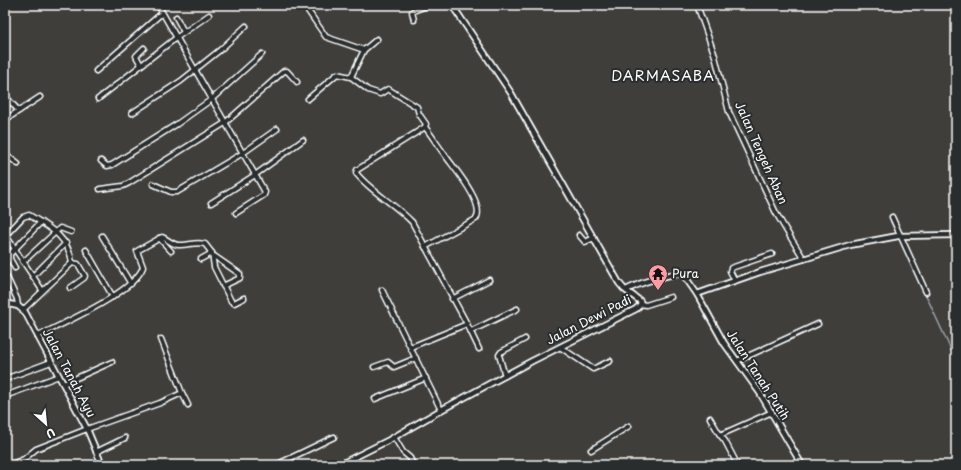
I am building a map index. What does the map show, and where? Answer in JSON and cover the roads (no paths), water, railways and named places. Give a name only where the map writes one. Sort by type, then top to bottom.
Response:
[{"type":"street","points":[[158,5],[265,194],[236,213]]},
{"type":"street","points":[[304,5],[326,37],[363,52]]},
{"type":"street","points":[[414,20],[413,11],[429,5]]},
{"type":"street","name":"Jalan Dewi Padi","points":[[339,465],[392,438],[568,342],[630,312],[641,304],[640,301],[619,283],[511,93],[452,5]]},
{"type":"street","name":"Jalan Tengeh Aban","points":[[697,5],[715,56],[729,112],[776,212],[804,259]]},
{"type":"street","points":[[96,71],[162,13]]},
{"type":"street","points":[[98,99],[176,38],[209,15]]},
{"type":"street","points":[[176,16],[184,32]]},
{"type":"street","points":[[132,113],[181,80],[220,50],[246,26]]},
{"type":"street","points":[[351,77],[363,52],[377,40]]},
{"type":"street","points":[[141,65],[136,56],[144,48]]},
{"type":"street","points":[[100,161],[107,166],[112,165],[177,124],[212,99],[262,54]]},
{"type":"street","points":[[100,189],[117,187],[128,183],[225,123],[284,71],[287,71],[297,82]]},
{"type":"street","points":[[308,99],[337,74],[351,77],[371,92],[380,94],[388,89],[418,107],[419,114],[426,124],[426,127],[444,155],[465,181],[474,197],[479,214],[476,219],[425,247]]},
{"type":"street","points":[[5,96],[19,111]]},
{"type":"street","points":[[5,128],[7,119],[40,97]]},
{"type":"street","points":[[426,127],[356,172],[412,222],[452,299],[471,331],[479,349]]},
{"type":"street","points":[[153,184],[171,192],[177,192],[242,153],[277,128]]},
{"type":"street","points":[[211,203],[255,175],[303,140]]},
{"type":"street","points":[[5,154],[18,164]]},
{"type":"street","points":[[42,290],[5,235],[25,216],[29,215],[55,231],[66,243],[70,252],[72,263]]},
{"type":"street","points":[[892,217],[898,236],[926,292]]},
{"type":"street","points":[[15,268],[10,255],[41,222]]},
{"type":"street","points":[[23,262],[55,231],[61,228],[71,232]]},
{"type":"street","points":[[579,234],[585,242],[594,238]]},
{"type":"street","points":[[697,294],[850,245],[898,236],[956,235]]},
{"type":"street","points":[[102,236],[131,284]]},
{"type":"street","points":[[38,336],[113,297],[131,284],[143,267],[137,251],[159,238],[164,237],[179,245],[195,242],[205,244],[213,254],[240,274],[240,278],[223,286]]},
{"type":"street","points":[[159,238],[171,251]]},
{"type":"street","points":[[33,276],[66,243]]},
{"type":"street","points":[[86,250],[113,297]]},
{"type":"street","points":[[201,259],[213,254]]},
{"type":"street","points":[[213,254],[214,267],[232,302],[244,298]]},
{"type":"street","points":[[735,281],[730,271],[731,268],[772,254]]},
{"type":"street","points":[[70,288],[85,276],[78,264],[72,263]]},
{"type":"street","points":[[23,310],[42,290],[72,263]]},
{"type":"street","points":[[5,273],[17,299],[18,306]]},
{"type":"street","name":"Jalan Tanah Putih","points":[[626,290],[656,279],[684,274],[697,294],[724,343],[772,412],[802,465]]},
{"type":"street","points":[[452,299],[489,280]]},
{"type":"street","points":[[382,290],[441,410]]},
{"type":"street","points":[[641,304],[646,305],[671,297]]},
{"type":"street","name":"Jalan Tanah Ayu","points":[[5,303],[18,306],[23,310],[87,429],[100,464]]},
{"type":"street","points":[[471,331],[517,309]]},
{"type":"street","points":[[411,347],[467,324]]},
{"type":"street","points":[[737,361],[818,324]]},
{"type":"street","points":[[161,339],[188,405]]},
{"type":"street","points":[[505,376],[499,355],[501,352],[525,339]]},
{"type":"street","points":[[561,346],[593,369],[610,361]]},
{"type":"street","points":[[374,367],[388,362],[394,367],[416,358]]},
{"type":"street","points":[[5,379],[51,362]]},
{"type":"street","points":[[63,384],[112,362]]},
{"type":"street","points":[[5,396],[59,376]]},
{"type":"street","points":[[375,399],[426,378]]},
{"type":"street","points":[[9,465],[24,459],[36,449],[160,403],[182,393]]},
{"type":"street","points":[[720,435],[772,412]]},
{"type":"street","points":[[710,418],[725,441],[736,462]]},
{"type":"street","points":[[591,450],[629,426]]},
{"type":"street","points":[[276,465],[334,437]]},
{"type":"street","points":[[96,452],[125,438]]},
{"type":"street","points":[[392,438],[410,458],[413,465]]},
{"type":"waterway","points":[[891,222],[903,246]]},
{"type":"waterway","points":[[925,293],[951,350],[956,352]]},
{"type":"place","name":"Pura","points":[[658,291]]},
{"type":"district","name":"DARMASABA","points":[[663,76]]}]
